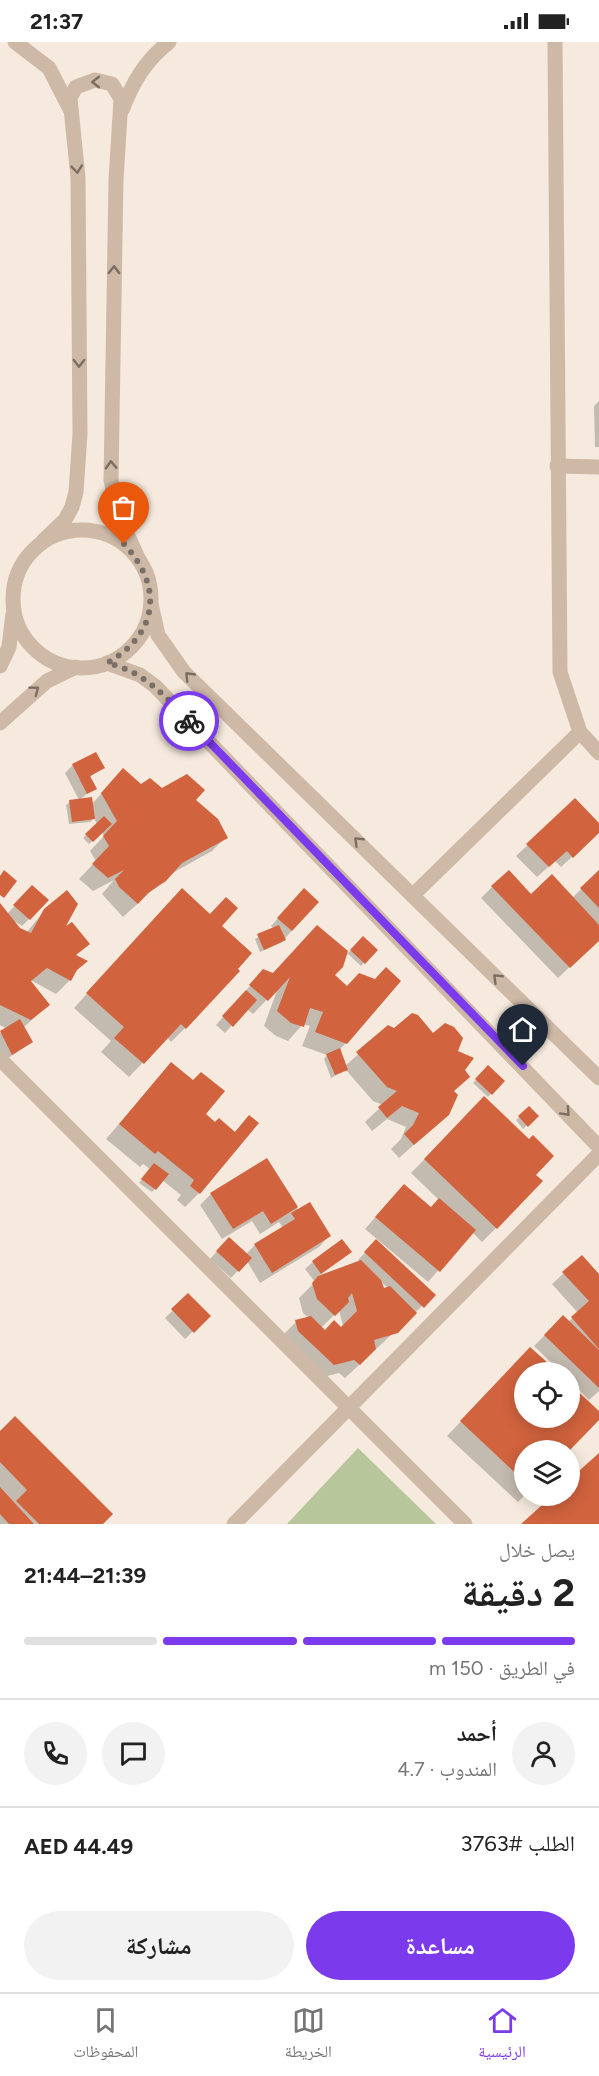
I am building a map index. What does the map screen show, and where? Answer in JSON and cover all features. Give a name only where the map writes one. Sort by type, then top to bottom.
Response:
[{"type":"street","points":[[15,42],[49,68],[70,110]]},
{"type":"street","points":[[122,110],[140,70],[155,52],[169,42]]},
{"type":"street","points":[[555,42],[560,672],[580,732],[599,753]]},
{"type":"street","points":[[0,666],[9,647],[16,578],[22,564],[65,520],[72,507],[77,469],[78,178],[70,98],[76,87],[95,80],[112,84],[121,99],[122,110],[116,180],[111,472],[118,514],[146,574],[158,635],[184,672],[599,1078]]},
{"type":"street","points":[[557,466],[599,466]]},
{"type":"street","points":[[43,542],[63,532],[84,530],[95,532],[105,534],[124,544],[139,560]]},
{"type":"street","points":[[0,723],[47,681],[76,667],[107,663],[124,653],[137,640],[147,623],[151,604]]},
{"type":"street","points":[[13,608],[18,626],[28,642],[42,654],[58,663],[76,667]]},
{"type":"street","points":[[107,663],[140,675],[155,686],[599,1147]]},
{"type":"street","points":[[414,896],[580,732]]},
{"type":"street","points":[[0,1059],[465,1524]]},
{"type":"street","points":[[234,1524],[599,1154]]},
{"type":"green space","points":[[358,1448],[436,1524],[287,1524]]},
{"type":"building","points":[[96,752],[105,768],[90,776],[97,789],[87,794],[72,764]]},
{"type":"building","points":[[123,768],[141,784],[150,778],[162,788],[187,774],[205,790],[196,800],[218,819],[228,838],[182,863],[166,881],[148,893],[138,904],[119,887],[115,879],[124,870],[108,878],[92,864],[109,846],[103,836],[117,821],[101,793]]},
{"type":"building","points":[[92,797],[95,819],[72,822],[69,800]]},
{"type":"building","points":[[575,798],[599,823],[599,833],[573,858],[567,851],[549,867],[526,844]]},
{"type":"building","points":[[104,816],[112,824],[93,842],[85,834]]},
{"type":"building","points":[[4,870],[17,881],[4,898],[0,895],[0,876]]},
{"type":"building","points":[[509,870],[531,894],[552,874],[599,925],[599,941],[570,968],[491,886]]},
{"type":"building","points":[[599,870],[599,908],[580,888]]},
{"type":"building","points":[[32,885],[49,900],[30,920],[13,905]]},
{"type":"building","points":[[182,888],[210,914],[226,897],[238,908],[222,926],[252,953],[238,969],[240,971],[186,1029],[181,1024],[144,1064],[114,1038],[124,1027],[86,993]]},
{"type":"building","points":[[304,888],[319,902],[292,931],[277,918]]},
{"type":"building","points":[[67,890],[78,904],[66,926],[72,922],[90,944],[76,955],[88,961],[77,970],[71,981],[47,968],[31,981],[50,1005],[31,1020],[0,1005],[0,903],[20,928],[31,933],[44,909]]},
{"type":"building","points":[[279,925],[286,940],[264,950],[257,934]]},
{"type":"building","points":[[317,925],[348,951],[343,967],[335,975],[347,986],[359,973],[375,979],[386,967],[401,981],[347,1044],[315,1032],[323,1012],[310,1008],[304,1027],[291,1023],[277,1011],[290,977],[268,1001],[249,985],[263,969],[273,973]]},
{"type":"building","points":[[363,936],[378,950],[365,964],[350,950]]},
{"type":"building","points":[[246,990],[257,1000],[233,1027],[222,1016]]},
{"type":"building","points":[[412,1013],[418,1015],[433,1033],[445,1023],[454,1027],[463,1038],[458,1051],[474,1058],[465,1070],[470,1077],[454,1091],[458,1095],[449,1115],[414,1145],[404,1134],[413,1125],[419,1113],[402,1106],[387,1118],[378,1107],[397,1091],[387,1087],[356,1052],[388,1025],[394,1028]]},
{"type":"building","points":[[20,1019],[33,1042],[12,1055],[0,1031]]},
{"type":"building","points":[[340,1048],[348,1070],[335,1075],[326,1054]]},
{"type":"building","points":[[171,1062],[193,1080],[201,1072],[225,1091],[206,1114],[215,1122],[219,1118],[235,1132],[249,1115],[259,1123],[200,1194],[190,1186],[194,1180],[158,1151],[155,1154],[119,1124]]},
{"type":"building","points":[[488,1065],[505,1081],[492,1095],[475,1079]]},
{"type":"building","points":[[484,1096],[529,1139],[533,1135],[554,1156],[536,1175],[543,1181],[497,1229],[424,1159]]},
{"type":"building","points":[[529,1106],[539,1116],[528,1127],[518,1116]]},
{"type":"building","points":[[267,1158],[298,1207],[271,1224],[263,1211],[233,1229],[210,1193]]},
{"type":"building","points":[[154,1163],[169,1174],[156,1190],[141,1179]]},
{"type":"building","points":[[404,1184],[431,1207],[439,1198],[476,1230],[440,1272],[375,1217]]},
{"type":"building","points":[[310,1202],[331,1236],[272,1273],[254,1244],[295,1219],[291,1213]]},
{"type":"building","points":[[229,1237],[252,1258],[239,1272],[216,1251]]},
{"type":"building","points":[[342,1239],[352,1252],[321,1274],[312,1261]]},
{"type":"building","points":[[376,1239],[436,1295],[424,1308],[364,1252]]},
{"type":"building","points":[[582,1255],[599,1274],[599,1349],[571,1317],[589,1301],[562,1272]]},
{"type":"building","points":[[361,1260],[381,1280],[384,1288],[390,1286],[417,1313],[398,1333],[374,1340],[376,1349],[360,1365],[354,1360],[334,1365],[298,1331],[295,1320],[311,1316],[325,1330],[334,1320],[341,1327],[357,1311],[352,1293],[348,1298],[349,1302],[335,1316],[317,1299],[312,1283],[318,1276]]},
{"type":"building","points":[[188,1293],[211,1316],[194,1333],[171,1309]]},
{"type":"building","points":[[563,1315],[599,1350],[599,1388],[580,1370],[580,1362],[572,1362],[544,1335]]},
{"type":"building","points":[[530,1347],[547,1362],[516,1362]]},
{"type":"building","points":[[514,1364],[514,1428],[580,1428],[580,1393],[599,1411],[599,1420],[580,1440],[514,1440],[514,1472],[460,1421]]},
{"type":"building","points":[[15,1416],[113,1514],[103,1524],[39,1524],[16,1501],[27,1490],[0,1462],[0,1431]]},
{"type":"building","points":[[599,1453],[599,1524],[521,1524],[541,1506],[580,1506],[580,1470]]},
{"type":"building","points":[[0,1487],[34,1524],[9,1524],[0,1514]]},
{"type":"way so far","points":[[124,544],[139,560],[146,574],[151,604],[147,623],[137,640],[124,653],[107,663],[122,666],[140,675],[155,686],[189,721]]},
{"type":"route","points":[[189,721],[523,1066]]}]
